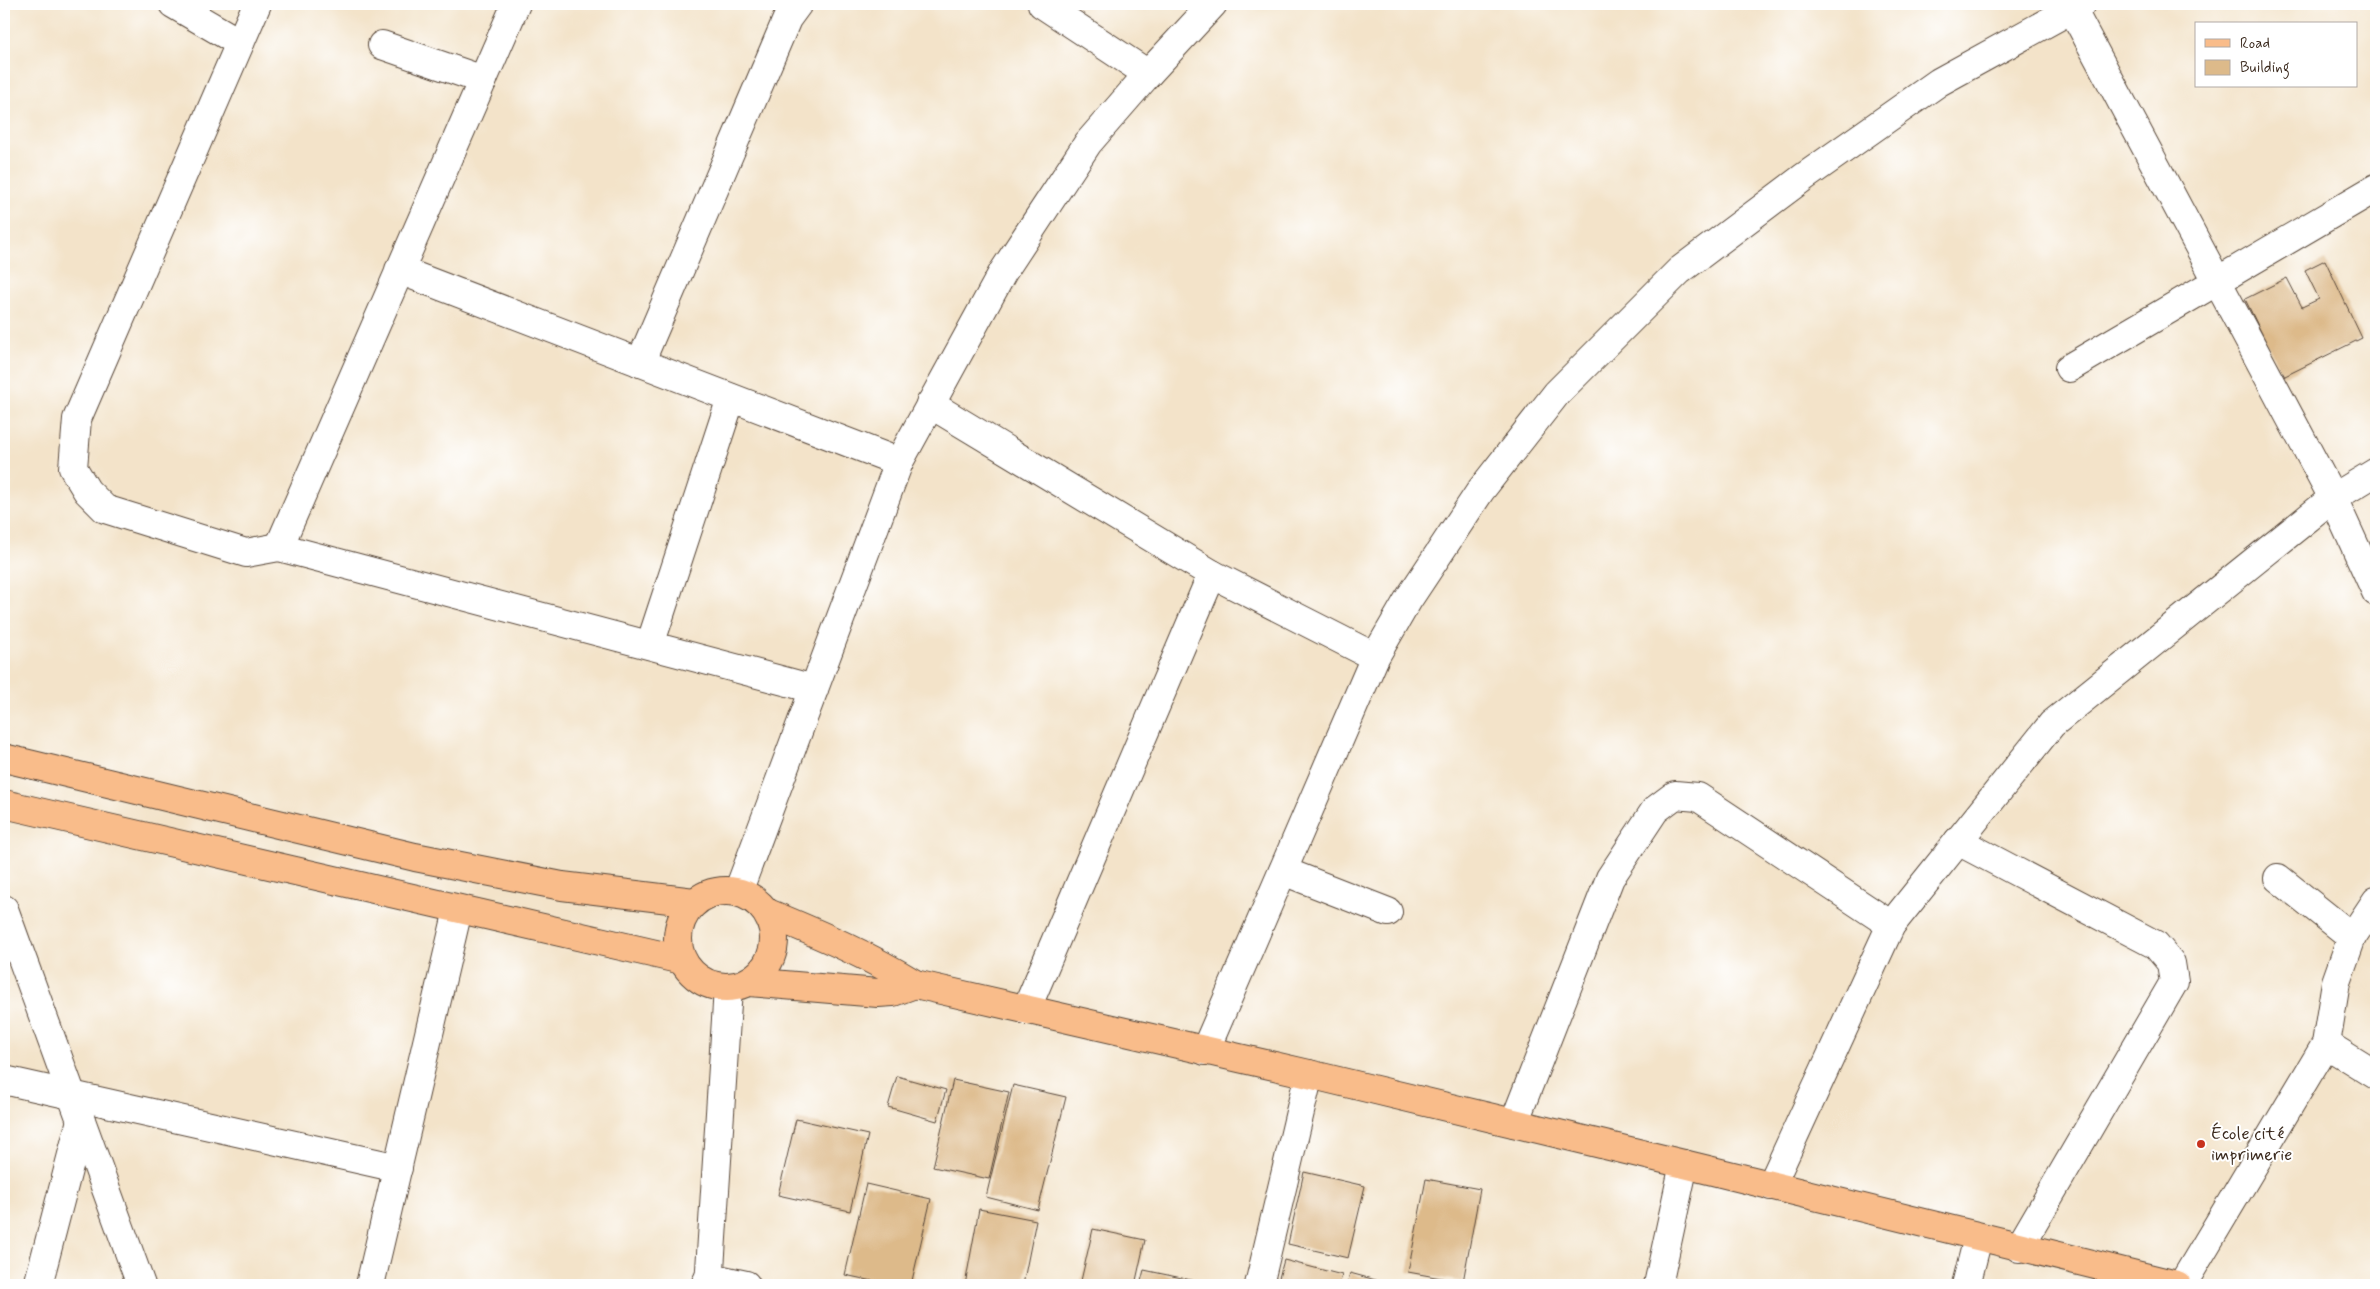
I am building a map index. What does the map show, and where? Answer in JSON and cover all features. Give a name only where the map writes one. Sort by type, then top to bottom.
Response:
[{"type":"main road","points":[[4,758],[415,857],[562,886],[694,902]]},
{"type":"main road","points":[[4,804],[458,910],[682,960]]},
{"type":"main road","points":[[915,984],[893,992],[878,993],[710,985],[693,976],[682,960],[677,940],[682,920],[694,902],[707,894],[723,890],[738,892],[755,900],[768,913],[844,945],[880,963],[915,984],[1309,1074],[2177,1285]]},
{"type":"main road","points":[[738,985],[764,970],[773,952],[775,932],[768,913]]},
{"type":"street","points":[[173,4],[240,43]]},
{"type":"street","points":[[257,4],[77,419],[73,468],[87,491],[105,510],[246,553],[279,547],[814,689]]},
{"type":"street","points":[[279,547],[516,4]]},
{"type":"street","points":[[640,363],[787,19],[798,4]]},
{"type":"street","points":[[1042,4],[1148,74]]},
{"type":"street","points":[[738,892],[899,462],[930,404],[1003,272],[1082,151],[1148,74],[1213,4]]},
{"type":"street","points":[[1204,1051],[1376,656],[1408,600],[1481,490],[1557,393],[1679,271],[1804,177],[1939,82],[2076,6],[2217,282],[2333,498],[2376,592]]},
{"type":"street","points":[[382,45],[482,80]]},
{"type":"street","points":[[2069,368],[2376,188]]},
{"type":"street","points":[[399,270],[899,462]]},
{"type":"street","points":[[650,645],[731,398]]},
{"type":"street","points":[[930,404],[1212,574],[1376,656]]},
{"type":"street","points":[[1771,1186],[1891,925],[2052,724],[2333,498],[2376,472]]},
{"type":"street","points":[[1026,1010],[1212,574]]},
{"type":"street","points":[[1514,1123],[1610,878],[1655,810],[1676,795],[1698,797],[1891,925]]},
{"type":"street","points":[[1958,841],[2156,944],[2171,963],[2174,982],[2019,1248]]},
{"type":"street","points":[[1283,871],[1388,912]]},
{"type":"street","points":[[2278,878],[2352,937]]},
{"type":"street","points":[[2182,1285],[2326,1044],[2336,982],[2352,937],[2376,901]]},
{"type":"street","points":[[4,909],[141,1285]]},
{"type":"street","points":[[370,1285],[458,910]]},
{"type":"street","points":[[738,985],[708,1282],[746,1285]]},
{"type":"street","points":[[2326,1044],[2376,1076]]},
{"type":"street","points":[[1259,1285],[1309,1074]]},
{"type":"street","points":[[4,1080],[77,1108],[398,1168]]},
{"type":"street","points":[[38,1285],[77,1108]]},
{"type":"street","points":[[1658,1285],[1684,1164]]},
{"type":"street","points":[[1966,1285],[1978,1238]]},
{"type":"building","points":[[2325,260],[2362,338],[2283,377],[2245,299],[2287,278],[2302,307],[2319,299],[2305,270]]},
{"type":"building","points":[[897,1076],[946,1090],[937,1121],[888,1107]]},
{"type":"building","points":[[953,1080],[1009,1092],[989,1179],[933,1167]]},
{"type":"building","points":[[1013,1085],[1066,1097],[1038,1210],[986,1197]]},
{"type":"building","points":[[796,1119],[868,1135],[850,1211],[778,1195]]},
{"type":"building","points":[[1304,1172],[1365,1186],[1348,1258],[1288,1244]]},
{"type":"building","points":[[1426,1179],[1480,1189],[1463,1282],[1408,1272]]},
{"type":"building","points":[[866,1184],[931,1199],[911,1285],[892,1285],[845,1275]]},
{"type":"building","points":[[979,1209],[1036,1220],[1023,1285],[965,1285]]},
{"type":"building","points":[[1093,1229],[1145,1240],[1135,1285],[1080,1285]]},
{"type":"building","points":[[1284,1260],[1342,1275],[1339,1285],[1277,1285]]},
{"type":"building","points":[[1144,1270],[1210,1284],[1210,1285],[1140,1285]]},
{"type":"building","points":[[1350,1273],[1394,1285],[1347,1285]]},
{"type":"place","name":"École cité imprimerie","points":[[2201,1144]]}]
